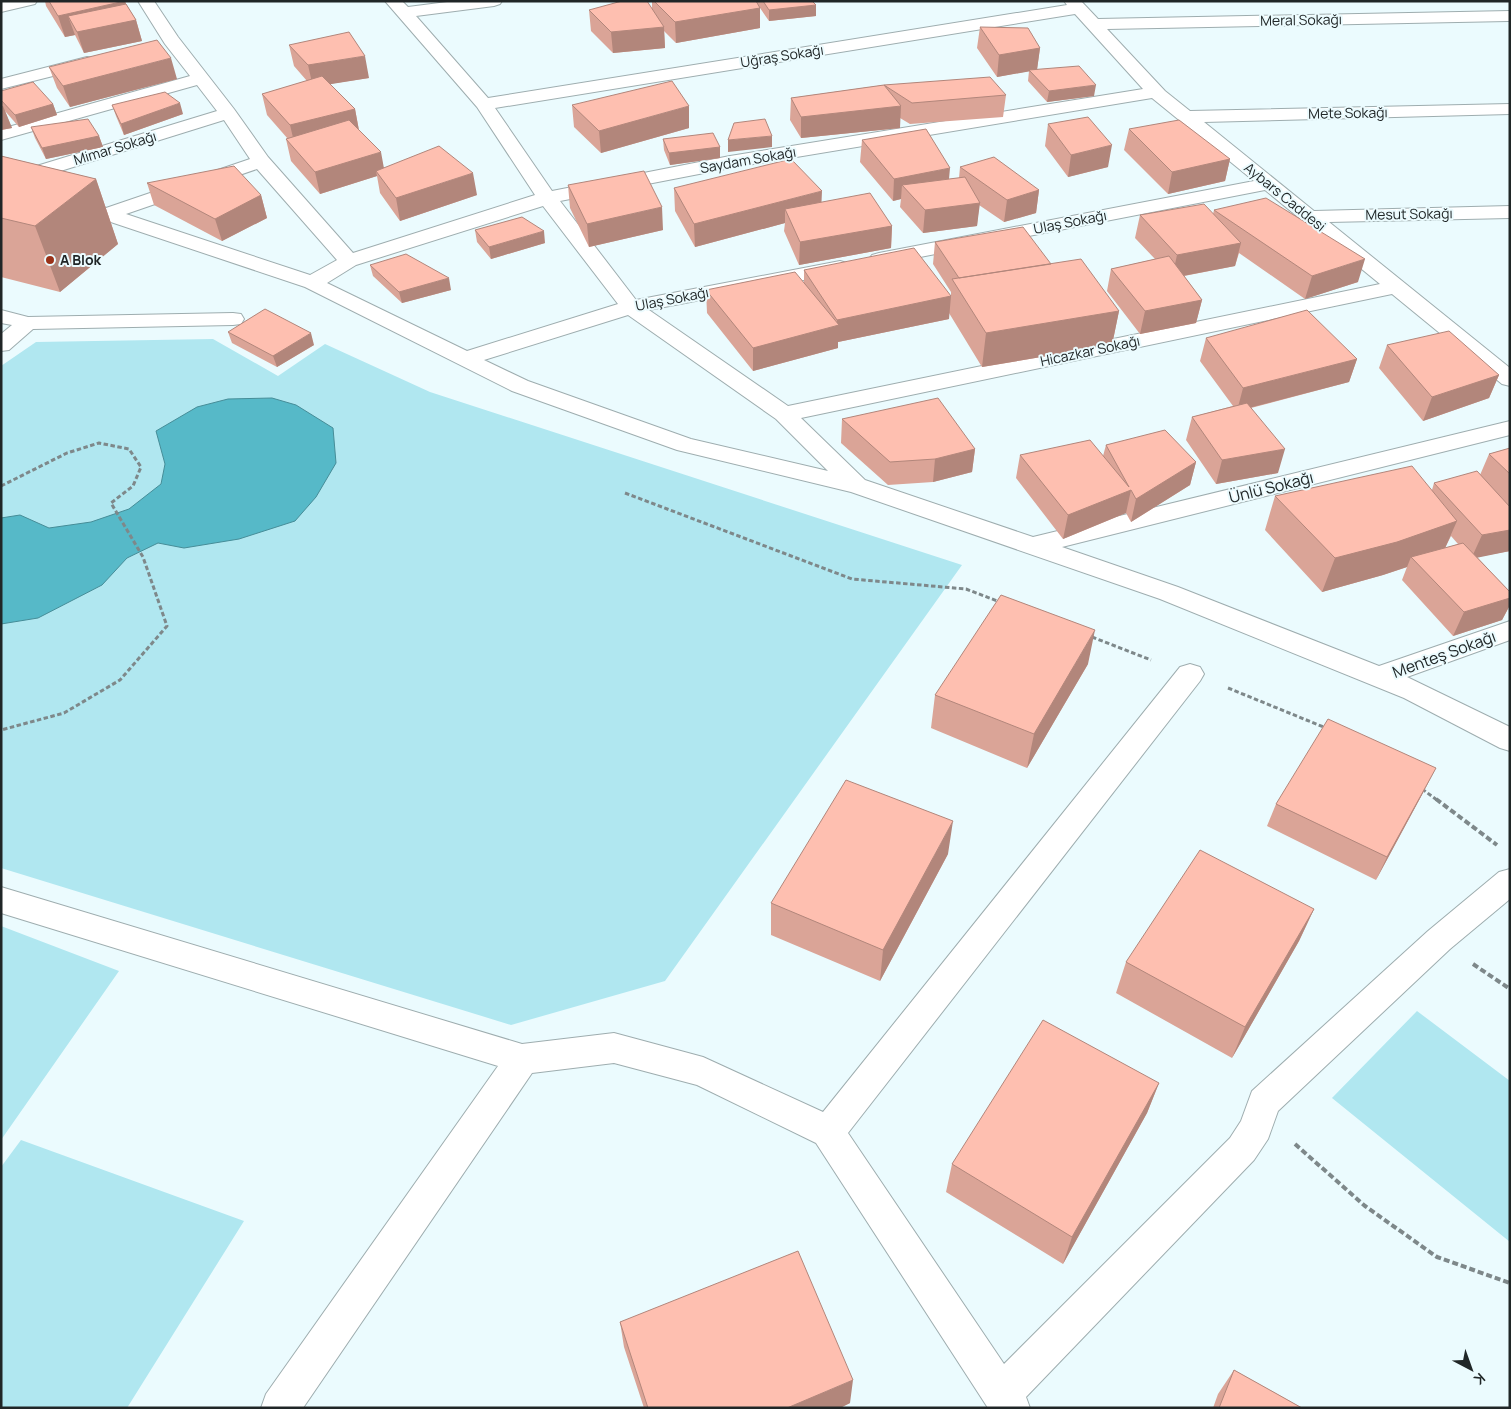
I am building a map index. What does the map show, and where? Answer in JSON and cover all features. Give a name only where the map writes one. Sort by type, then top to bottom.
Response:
[{"type":"street","points":[[1,8],[29,1]]},
{"type":"street","points":[[146,1],[171,40],[228,113],[261,161],[349,261]]},
{"type":"street","points":[[398,7],[494,1]]},
{"type":"street","points":[[1478,1],[1509,16]]},
{"type":"street","name":"Aybars Caddesi","points":[[1076,5],[1155,92],[1510,380]]},
{"type":"street","name":"Uğraş Sokağı","points":[[484,104],[1076,5]]},
{"type":"street","points":[[398,7],[484,104],[547,198],[631,307],[784,414],[857,486]]},
{"type":"street","name":"Meral Sokağı","points":[[1094,24],[1509,16]]},
{"type":"street","points":[[152,45],[171,40]]},
{"type":"street","points":[[1,84],[105,57]]},
{"type":"street","points":[[1,135],[201,79]]},
{"type":"street","name":"Saydam Sokağı","points":[[312,283],[349,261],[547,198],[730,162],[1155,92]]},
{"type":"street","name":"Mete Sokağı","points":[[1186,118],[1510,109]]},
{"type":"street","name":"Mimar Sokağı","points":[[1,183],[228,113]]},
{"type":"street","points":[[107,214],[261,161]]},
{"type":"street","points":[[1,183],[52,196],[312,283],[520,386],[685,445],[857,486],[1168,593],[1414,692],[1510,740]]},
{"type":"street","name":"Ulaş Sokağı","points":[[464,359],[631,307],[1268,184]]},
{"type":"street","name":"Mesut Sokağı","points":[[1309,217],[1510,212]]},
{"type":"street","name":"Hicazkar Sokağı","points":[[784,414],[1395,287]]},
{"type":"street","points":[[1,316],[28,323],[232,319]]},
{"type":"street","points":[[1,346],[28,323]]},
{"type":"street","points":[[1480,355],[1510,355]]},
{"type":"street","name":"Ünlü Sokağı","points":[[1033,546],[1510,428]]},
{"type":"street","name":"Menteş Sokağı","points":[[1378,677],[1510,630]]},
{"type":"street","points":[[828,1132],[1190,674]]},
{"type":"street","points":[[1,900],[522,1059],[614,1048],[703,1072],[828,1132],[1007,1400],[1242,1149],[1256,1128],[1264,1102],[1439,940],[1510,881]]},
{"type":"street","points":[[280,1408],[522,1059]]},
{"type":"path","points":[[1,486],[67,453],[99,443],[129,449],[141,467],[133,486],[111,503],[143,557],[167,626],[120,680],[64,713],[1,730]]},
{"type":"path","points":[[625,493],[852,579],[966,589],[1002,602]]},
{"type":"path","points":[[1090,637],[1253,697],[1332,732]]},
{"type":"path","points":[[1416,786],[1502,848]]},
{"type":"path","points":[[1256,1128],[1288,1139],[1365,1206],[1437,1257],[1510,1283]]},
{"type":"shaded area","points":[[213,339],[278,376],[325,344],[430,392],[962,565],[665,981],[511,1025],[1,868],[1,366],[36,342]]},
{"type":"shaded area","points":[[272,398],[296,405],[333,428],[336,463],[316,497],[295,521],[239,539],[184,548],[158,543],[127,558],[102,585],[38,618],[1,624],[1,518],[20,515],[49,528],[91,522],[129,509],[161,484],[165,464],[156,431],[197,407],[228,399]]},
{"type":"shaded area","points":[[1,926],[119,971],[1,1140]]},
{"type":"shaded area","points":[[1417,1011],[1510,1081],[1510,1242],[1332,1098]]},
{"type":"shaded area","points":[[21,1140],[244,1221],[127,1408],[1,1408],[1,1167]]},
{"type":"building","points":[[49,1],[125,1],[58,16]]},
{"type":"building","points":[[622,1],[647,1],[664,27],[611,32],[589,10]]},
{"type":"building","points":[[654,1],[756,1],[760,8],[675,22]]},
{"type":"building","points":[[763,1],[812,1],[816,5],[769,10]]},
{"type":"building","points":[[126,4],[136,20],[77,32],[68,16]]},
{"type":"building","points":[[980,27],[1028,28],[1040,48],[999,55]]},
{"type":"building","points":[[349,32],[365,56],[308,65],[289,45]]},
{"type":"building","points":[[157,40],[171,58],[63,86],[49,67]]},
{"type":"building","points":[[1079,66],[1096,85],[1049,91],[1029,70]]},
{"type":"building","points":[[322,76],[355,109],[290,125],[262,94]]},
{"type":"building","points":[[990,77],[1006,95],[912,103],[884,85]]},
{"type":"building","points":[[672,81],[689,106],[599,131],[572,105]]},
{"type":"building","points":[[33,82],[53,104],[15,115],[1,100],[1,91]]},
{"type":"building","points":[[884,85],[901,106],[801,117],[791,98]]},
{"type":"building","points":[[165,92],[180,103],[121,124],[112,105]]},
{"type":"building","points":[[1088,117],[1112,145],[1071,155],[1048,124]]},
{"type":"building","points":[[88,119],[99,136],[42,148],[31,127]]},
{"type":"building","points":[[765,119],[772,136],[728,140],[734,123]]},
{"type":"building","points":[[349,120],[381,152],[315,172],[286,139]]},
{"type":"building","points":[[1179,120],[1230,159],[1172,172],[1129,129]]},
{"type":"building","points":[[926,129],[950,168],[894,179],[862,140]]},
{"type":"building","points":[[713,133],[720,147],[669,153],[663,139]]},
{"type":"building","points":[[439,146],[473,173],[396,198],[376,171]]},
{"type":"building","points":[[1,156],[96,179],[35,226],[1,218]]},
{"type":"building","points":[[994,157],[1039,190],[1007,200],[960,167]]},
{"type":"building","points":[[791,159],[822,191],[694,224],[674,188]]},
{"type":"building","points":[[234,166],[261,195],[215,219],[147,183]]},
{"type":"building","points":[[644,171],[662,207],[587,224],[568,185]]},
{"type":"building","points":[[965,177],[980,203],[925,210],[902,185]]},
{"type":"building","points":[[870,193],[892,226],[800,242],[785,209]]},
{"type":"building","points":[[1266,198],[1365,259],[1312,276],[1214,210]]},
{"type":"building","points":[[1204,204],[1241,243],[1177,255],[1140,215]]},
{"type":"building","points":[[522,217],[544,231],[489,247],[475,230]]},
{"type":"building","points":[[1023,227],[1051,264],[959,278],[935,242]]},
{"type":"building","points":[[914,248],[951,296],[837,320],[804,270]]},
{"type":"building","points":[[406,254],[449,278],[399,292],[370,265]]},
{"type":"building","points":[[1169,256],[1202,300],[1145,311],[1111,269]]},
{"type":"building","points":[[1081,259],[1119,311],[986,333],[952,279]]},
{"type":"building","points":[[795,272],[839,325],[753,348],[706,290]]},
{"type":"building","points":[[265,309],[311,333],[273,356],[228,332]]},
{"type":"building","points":[[1307,310],[1357,359],[1243,388],[1206,338]]},
{"type":"building","points":[[1449,331],[1499,375],[1432,397],[1387,345]]},
{"type":"building","points":[[938,398],[975,449],[935,459],[890,462],[842,419]]},
{"type":"building","points":[[1247,403],[1285,449],[1222,460],[1192,417]]},
{"type":"building","points":[[1165,430],[1196,462],[1136,499],[1131,490],[1068,515],[1020,455],[1090,440],[1129,487],[1106,445]]},
{"type":"building","points":[[1510,448],[1510,474],[1489,454]]},
{"type":"building","points":[[1412,466],[1457,521],[1397,542],[1335,558],[1275,496]]},
{"type":"building","points":[[1477,471],[1510,507],[1510,530],[1482,535],[1434,483]]},
{"type":"building","points":[[1463,543],[1510,592],[1510,598],[1464,612],[1411,557]]},
{"type":"building","points":[[1001,595],[1095,630],[1034,734],[935,695]]},
{"type":"building","points":[[1328,719],[1436,768],[1387,857],[1276,804]]},
{"type":"building","points":[[846,780],[953,821],[883,950],[771,903]]},
{"type":"building","points":[[1200,850],[1314,909],[1245,1027],[1126,962]]},
{"type":"building","points":[[1043,1020],[1159,1083],[1072,1237],[952,1164]]},
{"type":"building","points":[[798,1251],[853,1380],[787,1408],[648,1408],[620,1322]]},
{"type":"building","points":[[1234,1370],[1302,1408],[1219,1408]]},
{"type":"place","name":"A Blok","points":[[50,260]]}]
